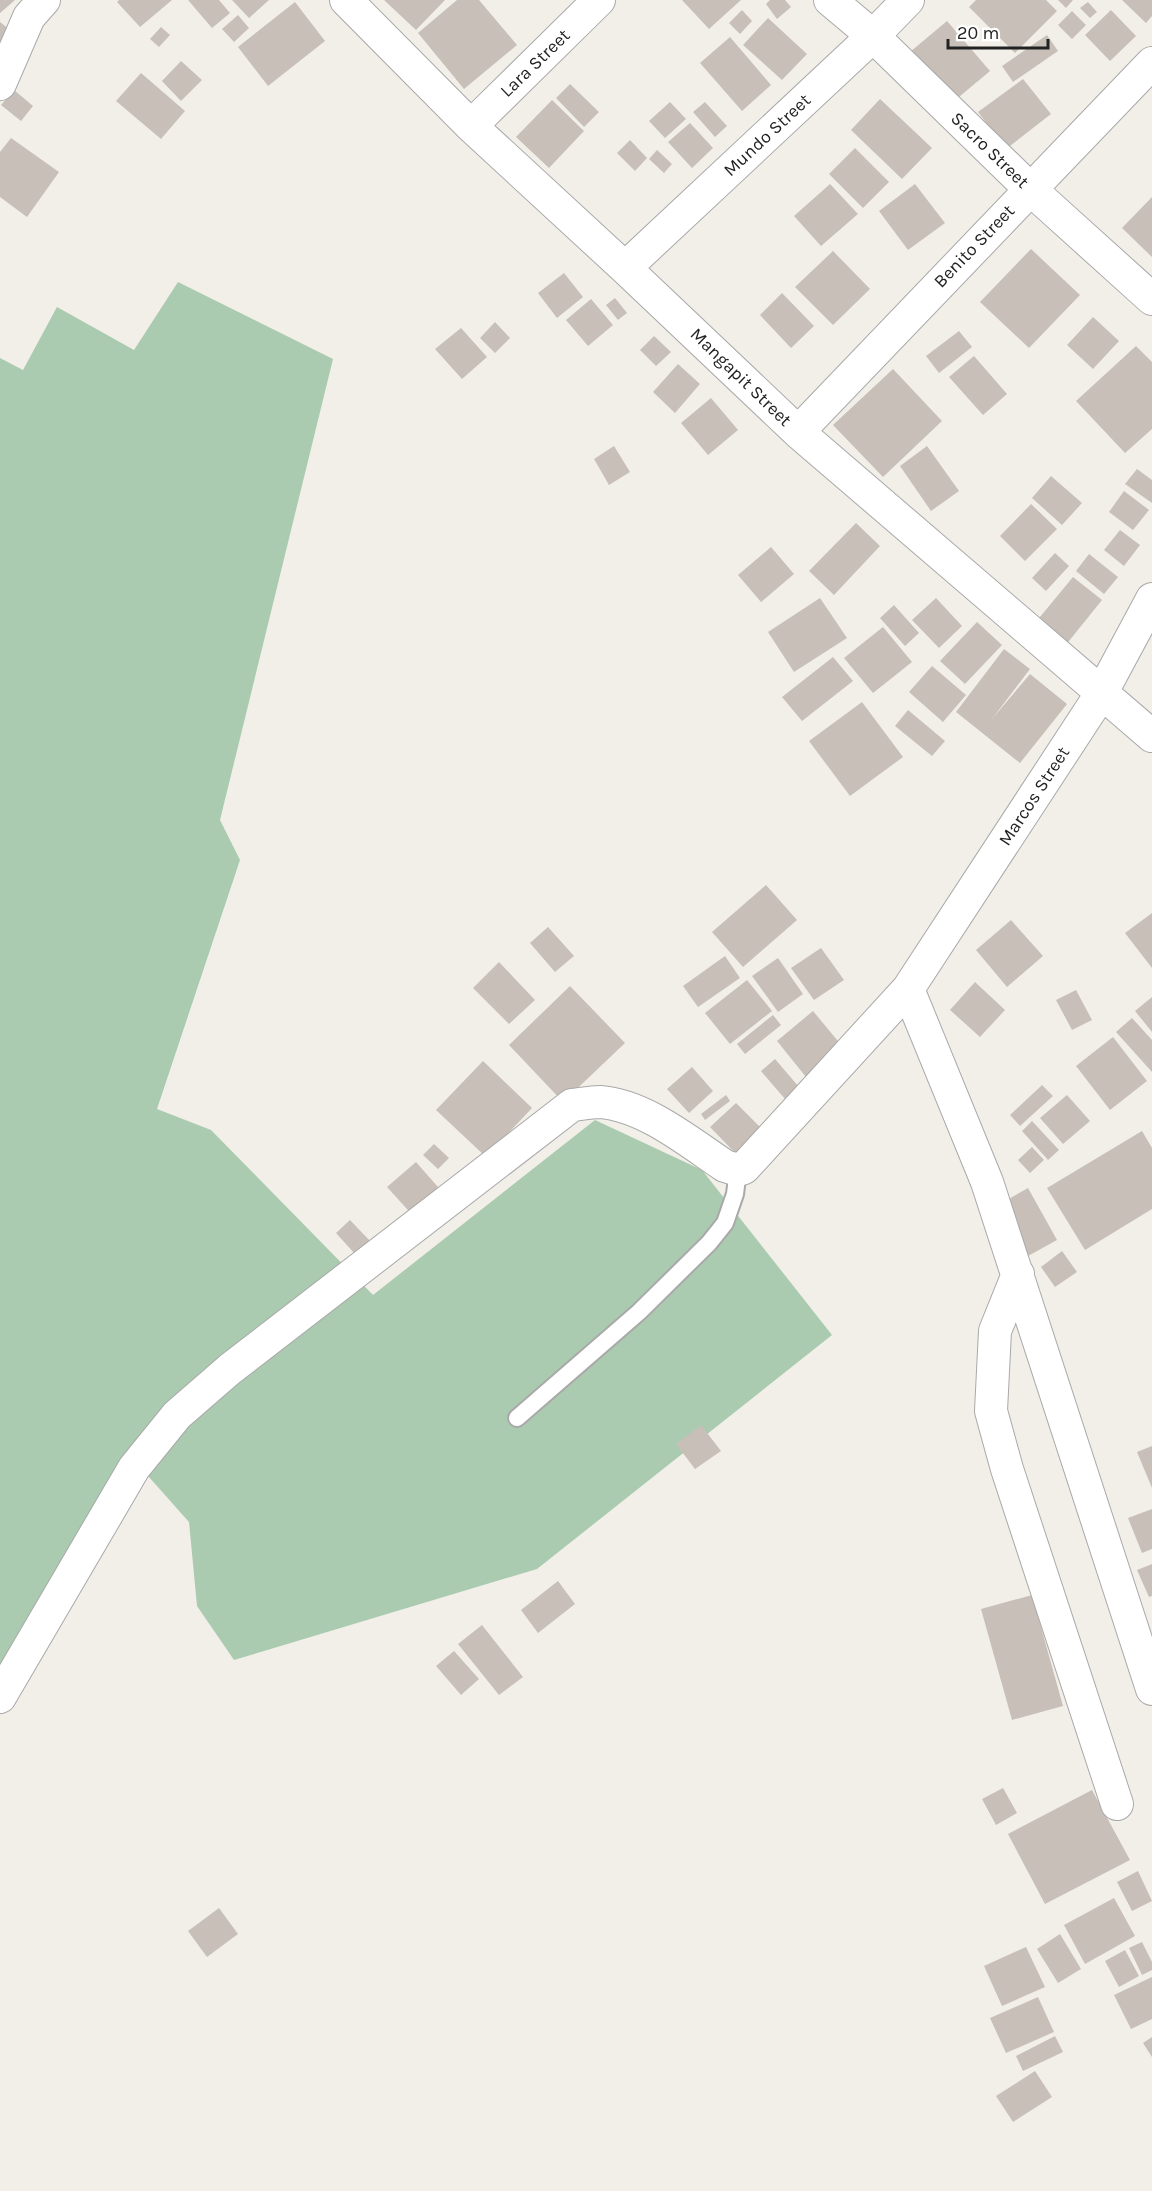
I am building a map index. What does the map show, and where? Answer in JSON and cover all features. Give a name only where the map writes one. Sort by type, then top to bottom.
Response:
[{"type":"street","points":[[0,84],[29,17],[44,0]]},
{"type":"street","name":"Lara Street","points":[[471,126],[599,0]]},
{"type":"street","name":"Sacro Street","points":[[830,0],[873,36],[1029,188],[1152,299]]},
{"type":"street","name":"Mundo Street","points":[[625,268],[873,36],[908,0]]},
{"type":"street","name":"Mangapit Street","points":[[349,1],[471,126],[798,432],[1152,736]]},
{"type":"street","name":"Benito Street","points":[[798,432],[1029,188],[1152,63]]},
{"type":"street","name":"Marcos Street","points":[[738,1170],[744,1167],[776,1135],[908,989],[1101,694],[1152,599]]},
{"type":"street","points":[[908,989],[987,1182],[1152,1689]]},
{"type":"street","points":[[0,1697],[134,1468],[177,1415],[230,1369],[572,1105],[599,1102],[621,1106],[645,1115],[725,1166],[738,1170]]},
{"type":"street","points":[[1018,1274],[995,1331],[992,1411],[1007,1469],[1117,1804]]},
{"type":"lane","points":[[517,1418],[639,1312],[709,1243],[725,1223],[735,1194],[738,1170]]},
{"type":"green space","points":[[178,282],[333,359],[220,820],[240,860],[157,1109],[211,1130],[373,1295],[595,1120],[702,1170],[832,1335],[537,1569],[234,1660],[197,1606],[189,1522],[132,1458],[0,1682],[0,358],[23,370],[57,307],[134,350]]},
{"type":"building","points":[[0,0],[15,0],[0,13]]},
{"type":"building","points":[[119,0],[172,0],[140,27],[117,2]]},
{"type":"building","points":[[188,0],[219,0],[230,13],[212,28]]},
{"type":"building","points":[[232,0],[269,0],[249,18]]},
{"type":"building","points":[[384,0],[445,0],[416,30]]},
{"type":"building","points":[[457,0],[479,0],[517,45],[464,89],[418,33]]},
{"type":"building","points":[[682,0],[741,0],[709,29]]},
{"type":"building","points":[[770,0],[785,0],[791,7],[777,19],[766,4]]},
{"type":"building","points":[[976,0],[1046,0],[1057,11],[1015,53],[969,7]]},
{"type":"building","points":[[1058,0],[1073,0],[1066,8]]},
{"type":"building","points":[[1122,0],[1152,0],[1152,16],[1146,23]]},
{"type":"building","points":[[295,2],[325,41],[268,86],[238,47]]},
{"type":"building","points":[[1088,2],[1097,12],[1090,18],[1080,8]]},
{"type":"building","points":[[742,10],[752,21],[740,34],[729,23]]},
{"type":"building","points":[[1111,10],[1136,36],[1110,61],[1085,35]]},
{"type":"building","points":[[1072,11],[1086,25],[1072,39],[1058,25]]},
{"type":"building","points":[[238,15],[249,28],[234,42],[222,29]]},
{"type":"building","points":[[768,18],[807,54],[782,80],[743,45]]},
{"type":"building","points":[[947,21],[990,71],[953,102],[910,52]]},
{"type":"building","points":[[0,22],[10,30],[0,42]]},
{"type":"building","points":[[161,27],[170,35],[159,47],[150,39]]},
{"type":"building","points":[[1047,35],[1058,51],[1013,82],[1002,66]]},
{"type":"building","points":[[730,37],[771,85],[742,111],[700,63]]},
{"type":"building","points":[[181,61],[202,80],[181,101],[162,81]]},
{"type":"building","points":[[141,73],[185,111],[161,139],[116,101]]},
{"type":"building","points":[[1023,79],[1051,114],[1006,149],[978,112]]},
{"type":"building","points":[[570,84],[599,112],[584,127],[556,98]]},
{"type":"building","points":[[14,90],[33,106],[21,121],[1,105]]},
{"type":"building","points":[[880,99],[932,148],[902,179],[851,130]]},
{"type":"building","points":[[552,100],[584,131],[549,168],[516,137]]},
{"type":"building","points":[[670,102],[686,119],[665,138],[649,121]]},
{"type":"building","points":[[705,102],[727,126],[715,137],[693,112]]},
{"type":"building","points":[[690,123],[713,148],[692,168],[668,142]]},
{"type":"building","points":[[11,138],[59,172],[27,217],[0,197],[0,152]]},
{"type":"building","points":[[630,140],[647,158],[635,171],[617,153]]},
{"type":"building","points":[[855,148],[889,182],[863,208],[829,174]]},
{"type":"building","points":[[657,150],[672,164],[664,173],[649,159]]},
{"type":"building","points":[[830,184],[858,214],[821,246],[794,216]]},
{"type":"building","points":[[915,184],[945,223],[908,250],[879,211]]},
{"type":"building","points":[[1152,197],[1152,257],[1122,228]]},
{"type":"building","points":[[1031,249],[1080,295],[1029,348],[980,302]]},
{"type":"building","points":[[833,251],[870,289],[833,325],[795,287]]},
{"type":"building","points":[[564,273],[583,297],[557,318],[538,293]]},
{"type":"building","points":[[782,293],[814,326],[791,348],[760,315]]},
{"type":"building","points":[[615,298],[627,313],[618,320],[606,305]]},
{"type":"building","points":[[591,299],[613,325],[588,346],[566,320]]},
{"type":"building","points":[[1093,317],[1119,341],[1093,369],[1067,345]]},
{"type":"building","points":[[495,322],[510,338],[495,353],[480,338]]},
{"type":"building","points":[[461,328],[487,357],[462,379],[435,349]]},
{"type":"building","points":[[959,331],[972,347],[939,373],[926,356]]},
{"type":"building","points":[[654,336],[671,352],[656,366],[640,350]]},
{"type":"building","points":[[1136,346],[1152,362],[1152,429],[1125,453],[1076,401]]},
{"type":"building","points":[[974,356],[1007,394],[983,415],[949,377]]},
{"type":"building","points":[[678,364],[700,384],[675,413],[653,392]]},
{"type":"building","points":[[893,369],[942,421],[883,477],[833,425]]},
{"type":"building","points":[[711,398],[738,430],[708,455],[681,423]]},
{"type":"building","points":[[614,446],[630,472],[609,485],[594,459]]},
{"type":"building","points":[[927,446],[959,491],[931,511],[900,466]]},
{"type":"building","points":[[1137,469],[1152,480],[1152,503],[1125,484]]},
{"type":"building","points":[[1051,476],[1082,503],[1062,525],[1032,498]]},
{"type":"building","points":[[1124,491],[1149,510],[1133,530],[1109,512]]},
{"type":"building","points":[[1031,504],[1057,529],[1025,561],[1000,536]]},
{"type":"building","points":[[856,523],[880,546],[834,595],[809,571]]},
{"type":"building","points":[[1120,530],[1140,545],[1124,566],[1104,550]]},
{"type":"building","points":[[771,547],[794,574],[761,602],[738,575]]},
{"type":"building","points":[[1055,553],[1069,566],[1046,591],[1032,578]]},
{"type":"building","points":[[1089,554],[1118,577],[1104,594],[1076,571]]},
{"type":"building","points":[[1073,577],[1102,600],[1065,646],[1035,623]]},
{"type":"building","points":[[820,598],[847,638],[794,672],[768,632]]},
{"type":"building","points":[[936,598],[962,626],[939,648],[912,620]]},
{"type":"building","points":[[894,605],[919,633],[905,646],[880,618]]},
{"type":"building","points":[[977,622],[1002,645],[965,684],[940,661]]},
{"type":"building","points":[[883,627],[912,662],[873,693],[844,658]]},
{"type":"building","points":[[1004,649],[1030,669],[992,719],[1030,674],[1067,704],[1020,763],[956,712]]},
{"type":"building","points":[[833,657],[853,681],[802,721],[782,697]]},
{"type":"building","points":[[932,666],[966,695],[943,722],[909,692]]},
{"type":"building","points":[[862,702],[903,757],[850,796],[809,741]]},
{"type":"building","points":[[908,710],[945,741],[932,756],[895,726]]},
{"type":"building","points":[[766,885],[797,920],[743,967],[712,932]]},
{"type":"building","points":[[1152,913],[1152,968],[1125,933]]},
{"type":"building","points":[[1011,920],[1043,956],[1007,987],[976,950]]},
{"type":"building","points":[[548,927],[574,956],[555,972],[530,943]]},
{"type":"building","points":[[821,948],[844,980],[814,1000],[791,968]]},
{"type":"building","points":[[725,956],[740,978],[698,1007],[683,986]]},
{"type":"building","points":[[778,958],[803,994],[778,1012],[752,976]]},
{"type":"building","points":[[499,962],[535,1000],[509,1024],[473,988]]},
{"type":"building","points":[[747,980],[772,1011],[730,1044],[705,1013]]},
{"type":"building","points":[[975,982],[1005,1010],[980,1037],[950,1010]]},
{"type":"building","points":[[570,986],[625,1043],[563,1102],[509,1045]]},
{"type":"building","points":[[1076,990],[1092,1020],[1072,1030],[1056,1000]]},
{"type":"building","points":[[1152,997],[1152,1032],[1135,1011]]},
{"type":"building","points":[[813,1011],[847,1052],[810,1082],[777,1041]]},
{"type":"building","points":[[773,1015],[781,1025],[745,1054],[737,1044]]},
{"type":"building","points":[[1132,1018],[1152,1040],[1152,1072],[1116,1032]]},
{"type":"building","points":[[1113,1037],[1147,1081],[1110,1110],[1076,1066]]},
{"type":"building","points":[[775,1059],[799,1087],[785,1099],[761,1071]]},
{"type":"building","points":[[483,1061],[532,1108],[486,1157],[436,1110]]},
{"type":"building","points":[[692,1067],[713,1091],[689,1113],[667,1089]]},
{"type":"building","points":[[1042,1085],[1053,1096],[1020,1126],[1010,1115]]},
{"type":"building","points":[[726,1095],[730,1101],[705,1120],[701,1114]]},
{"type":"building","points":[[1067,1095],[1090,1121],[1063,1144],[1040,1118]]},
{"type":"building","points":[[736,1103],[769,1136],[743,1161],[710,1127]]},
{"type":"building","points":[[1032,1121],[1059,1150],[1048,1160],[1022,1131]]},
{"type":"building","points":[[1142,1131],[1152,1148],[1152,1209],[1085,1250],[1047,1188]]},
{"type":"building","points":[[434,1144],[449,1158],[438,1169],[423,1155]]},
{"type":"building","points":[[1032,1147],[1044,1160],[1030,1173],[1018,1160]]},
{"type":"building","points":[[416,1162],[445,1195],[417,1220],[387,1187]]},
{"type":"building","points":[[1028,1188],[1057,1240],[1028,1256],[1000,1204]]},
{"type":"building","points":[[350,1220],[370,1241],[355,1254],[336,1233]]},
{"type":"building","points":[[1062,1251],[1077,1272],[1055,1287],[1041,1267]]},
{"type":"building","points":[[701,1425],[721,1451],[695,1469],[676,1444]]},
{"type":"building","points":[[1152,1446],[1152,1488],[1137,1452]]},
{"type":"building","points":[[1152,1509],[1152,1549],[1142,1553],[1128,1518]]},
{"type":"building","points":[[1152,1564],[1152,1596],[1149,1597],[1137,1570]]},
{"type":"building","points":[[558,1581],[575,1604],[538,1633],[521,1610]]},
{"type":"building","points":[[1032,1595],[1063,1706],[1012,1720],[981,1609]]},
{"type":"building","points":[[482,1625],[523,1677],[499,1695],[458,1644]]},
{"type":"building","points":[[454,1651],[479,1679],[461,1695],[436,1666]]},
{"type":"building","points":[[1003,1788],[1017,1813],[996,1825],[982,1799]]},
{"type":"building","points":[[1092,1790],[1130,1860],[1045,1904],[1008,1834]]},
{"type":"building","points":[[1138,1871],[1152,1901],[1132,1911],[1117,1882]]},
{"type":"building","points":[[1114,1898],[1135,1936],[1085,1964],[1064,1925]]},
{"type":"building","points":[[219,1908],[238,1934],[207,1957],[188,1931]]},
{"type":"building","points":[[1060,1934],[1081,1969],[1058,1983],[1037,1949]]},
{"type":"building","points":[[1142,1942],[1152,1962],[1152,1970],[1142,1975],[1129,1948]]},
{"type":"building","points":[[1026,1947],[1045,1987],[1002,2006],[984,1966]]},
{"type":"building","points":[[1125,1950],[1139,1976],[1119,1987],[1105,1961]]},
{"type":"building","points":[[1152,1977],[1152,2019],[1131,2029],[1114,1995]]},
{"type":"building","points":[[1038,1997],[1054,2032],[1006,2053],[990,2018]]},
{"type":"building","points":[[1055,2036],[1063,2052],[1023,2071],[1016,2056]]},
{"type":"building","points":[[1152,2037],[1152,2057],[1143,2043]]},
{"type":"building","points":[[1035,2071],[1052,2097],[1013,2122],[996,2096]]}]
